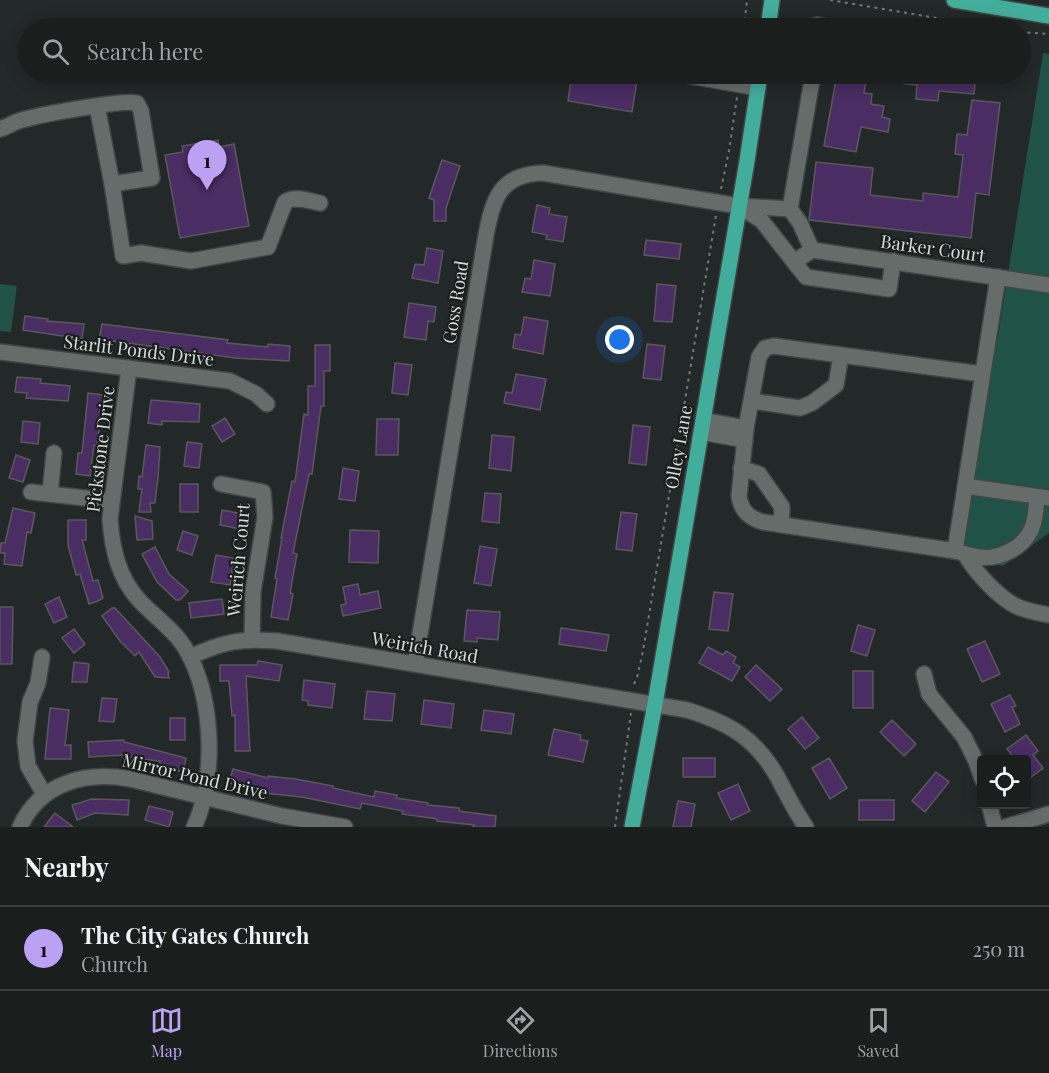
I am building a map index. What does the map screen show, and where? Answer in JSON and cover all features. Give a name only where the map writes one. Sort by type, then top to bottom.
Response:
[{"type":"main road","points":[[769,18],[772,0]]},
{"type":"main road","points":[[954,0],[1049,16]]},
{"type":"main road","name":"Olley Lane","points":[[632,827],[740,206],[759,84]]},
{"type":"street","points":[[794,262],[812,250],[800,223],[790,209],[811,84]]},
{"type":"street","points":[[0,129],[21,120],[130,101],[137,103],[141,111],[152,178],[112,184]]},
{"type":"street","points":[[97,106],[123,256],[141,253],[191,261],[268,247],[285,202],[295,198],[320,202]]},
{"type":"street","name":"Goss Road","points":[[415,664],[486,235],[496,197],[513,181],[523,176],[543,173],[740,206]]},
{"type":"street","points":[[740,206],[790,209]]},
{"type":"street","points":[[740,206],[762,221],[806,277],[888,290],[892,261]]},
{"type":"street","name":"Barker Court","points":[[812,250],[1049,285]]},
{"type":"street","points":[[998,277],[965,486],[960,553],[1009,601],[1023,608],[1049,615]]},
{"type":"street","points":[[965,486],[1043,498],[1025,540],[1002,555],[990,557],[960,553],[781,525],[750,518],[739,496],[745,434],[759,357],[765,348],[774,345],[982,374]]},
{"type":"street","name":"Starlit Ponds Drive","points":[[0,352],[230,381],[256,394],[267,404]]},
{"type":"street","points":[[752,401],[800,408],[812,403],[836,385],[841,355]]},
{"type":"street","name":"Pickstone Drive","points":[[129,368],[112,501],[113,549],[123,577],[139,600],[179,639],[190,657],[204,697],[209,734],[208,775],[194,827]]},
{"type":"street","points":[[702,426],[745,434]]},
{"type":"street","points":[[50,494],[54,453]]},
{"type":"street","points":[[741,468],[759,474],[782,507],[781,525]]},
{"type":"street","name":"Weirich Court","points":[[221,484],[263,492],[265,517],[253,592],[252,639]]},
{"type":"street","points":[[31,492],[112,501]]},
{"type":"street","name":"Weirich Road","points":[[190,657],[214,645],[252,639],[687,710],[713,718],[743,735],[759,750],[770,764],[794,810],[806,827]]},
{"type":"street","points":[[42,657],[38,683],[30,702],[25,741],[28,766],[44,794]]},
{"type":"street","points":[[924,674],[929,694],[964,737],[977,765]]},
{"type":"street","name":"Mirror Pond Drive","points":[[20,827],[34,804],[44,794],[75,781],[106,776],[130,779],[282,816],[345,827]]},
{"type":"street","points":[[990,809],[995,827]]},
{"type":"street","points":[[1005,827],[1049,814]]},
{"type":"path","points":[[745,18],[747,0]]},
{"type":"path","points":[[830,0],[937,18]]},
{"type":"path","points":[[1031,33],[1049,34]]},
{"type":"path","points":[[721,189],[729,152],[738,84]]},
{"type":"path","points":[[634,684],[643,651],[717,209]]},
{"type":"path","points":[[615,827],[632,707]]},
{"type":"green space","points":[[1043,53],[1049,54],[1049,533],[1003,566],[957,559],[990,337],[998,337]]},
{"type":"green space","points":[[0,284],[17,286],[11,332],[0,331]]},
{"type":"building","points":[[571,84],[636,84],[632,112],[568,101]]},
{"type":"building","points":[[835,84],[865,84],[864,93],[872,94],[871,104],[884,106],[882,117],[890,119],[888,132],[861,127],[856,152],[824,146]]},
{"type":"building","points":[[908,84],[975,84],[974,94],[939,91],[938,101],[916,99],[917,85]]},
{"type":"building","points":[[972,100],[1000,103],[989,195],[976,193],[971,238],[809,220],[816,162],[873,168],[870,195],[923,201],[923,193],[958,197],[963,155],[955,154],[957,134],[967,135]]},
{"type":"building","points":[[218,140],[219,147],[234,144],[249,226],[180,238],[165,155],[183,152],[182,146]]},
{"type":"building","points":[[442,160],[460,166],[446,208],[446,221],[434,221],[434,200],[429,198]]},
{"type":"building","points":[[537,205],[550,208],[549,214],[567,217],[563,242],[546,239],[547,235],[532,232]]},
{"type":"building","points":[[646,240],[681,244],[679,259],[644,255]]},
{"type":"building","points":[[427,248],[443,251],[438,283],[412,278],[415,264],[424,265]]},
{"type":"building","points":[[534,260],[555,264],[550,296],[522,292],[525,278],[531,279]]},
{"type":"building","points":[[657,284],[676,286],[672,322],[654,321]]},
{"type":"building","points":[[409,303],[436,307],[434,322],[428,321],[426,340],[404,337]]},
{"type":"building","points":[[25,316],[48,319],[47,321],[84,324],[82,339],[23,330]]},
{"type":"building","points":[[524,317],[548,321],[543,354],[513,348],[515,334],[521,335]]},
{"type":"building","points":[[102,324],[228,340],[227,343],[268,347],[268,344],[290,346],[289,361],[235,358],[99,339]]},
{"type":"building","points":[[647,344],[665,346],[661,380],[643,378]]},
{"type":"building","points":[[315,345],[330,345],[330,371],[324,371],[324,406],[321,406],[312,474],[309,474],[293,553],[297,554],[288,620],[271,617],[281,538],[292,481],[295,482],[304,414],[308,415],[308,386],[315,386]]},
{"type":"building","points":[[395,363],[412,365],[408,395],[392,393]]},
{"type":"building","points":[[516,374],[546,379],[540,410],[504,403],[506,392],[512,393]]},
{"type":"building","points":[[17,377],[41,379],[40,383],[70,386],[68,401],[26,398],[27,393],[15,392]]},
{"type":"building","points":[[88,393],[103,395],[97,446],[94,445],[90,476],[76,474],[78,453],[82,453]]},
{"type":"building","points":[[151,400],[200,404],[199,422],[162,421],[162,425],[148,423]]},
{"type":"building","points":[[225,418],[235,434],[222,442],[212,426]]},
{"type":"building","points":[[377,419],[399,419],[398,455],[376,455]]},
{"type":"building","points":[[23,421],[40,423],[38,444],[21,442]]},
{"type":"building","points":[[633,425],[650,427],[646,465],[629,463]]},
{"type":"building","points":[[492,435],[514,437],[511,471],[489,468]]},
{"type":"building","points":[[187,442],[202,444],[199,468],[184,466]]},
{"type":"building","points":[[146,445],[160,447],[158,478],[155,503],[150,503],[151,512],[139,512],[142,489],[138,489],[139,476],[142,477]]},
{"type":"building","points":[[16,455],[30,460],[23,482],[9,478]]},
{"type":"building","points":[[343,468],[359,471],[355,501],[339,499]]},
{"type":"building","points":[[180,484],[198,484],[198,512],[180,512]]},
{"type":"building","points":[[485,493],[501,494],[499,523],[482,521]]},
{"type":"building","points":[[13,508],[35,513],[31,533],[27,532],[22,566],[4,564],[5,553],[0,553],[1,543],[5,543]]},
{"type":"building","points":[[222,510],[243,514],[240,529],[220,525]]},
{"type":"building","points":[[621,512],[637,514],[632,551],[616,549]]},
{"type":"building","points":[[135,516],[152,521],[153,539],[137,540]]},
{"type":"building","points":[[68,520],[86,520],[86,540],[82,540],[93,581],[98,580],[103,598],[89,604],[80,574],[76,575],[68,545]]},
{"type":"building","points":[[350,530],[379,531],[378,563],[349,562]]},
{"type":"building","points":[[183,531],[198,536],[192,555],[177,550]]},
{"type":"building","points":[[480,546],[497,549],[491,586],[474,583]]},
{"type":"building","points":[[155,547],[169,574],[188,591],[180,600],[176,600],[157,582],[142,554]]},
{"type":"building","points":[[216,555],[234,558],[230,585],[211,582]]},
{"type":"building","points":[[358,584],[360,595],[378,591],[381,608],[343,616],[341,605],[346,604],[343,587]]},
{"type":"building","points":[[714,592],[733,594],[728,631],[709,629]]},
{"type":"building","points":[[59,597],[67,617],[54,623],[45,604]]},
{"type":"building","points":[[222,599],[224,614],[191,618],[189,603]]},
{"type":"building","points":[[0,607],[13,607],[12,664],[0,664]]},
{"type":"building","points":[[115,608],[160,657],[169,672],[169,678],[155,677],[139,652],[135,656],[120,641],[102,616]]},
{"type":"building","points":[[467,610],[500,612],[498,640],[477,638],[477,642],[464,641]]},
{"type":"building","points":[[858,625],[875,630],[867,656],[851,651]]},
{"type":"building","points":[[561,628],[609,635],[606,651],[559,644]]},
{"type":"building","points":[[74,629],[85,644],[74,653],[62,638]]},
{"type":"building","points":[[985,641],[1000,674],[982,682],[967,649]]},
{"type":"building","points":[[708,647],[723,655],[726,651],[736,657],[733,663],[740,667],[732,681],[699,663]]},
{"type":"building","points":[[258,661],[282,665],[279,681],[246,676],[250,751],[235,751],[235,715],[232,716],[229,681],[220,681],[220,665],[257,665]]},
{"type":"building","points":[[74,662],[89,664],[87,682],[72,682]]},
{"type":"building","points":[[756,665],[782,689],[770,701],[745,677]]},
{"type":"building","points":[[853,671],[873,671],[873,708],[853,708]]},
{"type":"building","points":[[304,680],[335,684],[332,708],[308,705],[308,701],[302,700]]},
{"type":"building","points":[[367,691],[395,694],[392,721],[364,719]]},
{"type":"building","points":[[1010,695],[1016,706],[1012,707],[1020,724],[1005,732],[991,704]]},
{"type":"building","points":[[102,698],[117,699],[114,722],[99,721]]},
{"type":"building","points":[[424,700],[454,704],[451,728],[421,724]]},
{"type":"building","points":[[50,708],[69,710],[65,745],[71,745],[71,759],[45,759]]},
{"type":"building","points":[[484,710],[514,714],[511,734],[481,730]]},
{"type":"building","points":[[802,717],[819,738],[805,749],[788,729]]},
{"type":"building","points":[[170,718],[185,718],[185,740],[170,740]]},
{"type":"building","points":[[892,720],[916,744],[904,756],[880,732]]},
{"type":"building","points":[[554,729],[581,735],[580,740],[588,741],[583,762],[548,755]]},
{"type":"building","points":[[1026,735],[1038,751],[1033,755],[1043,768],[1031,777],[1031,755],[1012,755],[1007,749]]},
{"type":"building","points":[[124,740],[124,742],[186,758],[183,772],[159,766],[160,761],[123,757],[123,755],[89,757],[88,742]]},
{"type":"building","points":[[683,758],[715,758],[715,777],[683,777]]},
{"type":"building","points":[[829,758],[847,788],[830,799],[812,768]]},
{"type":"building","points":[[233,769],[268,778],[268,776],[296,779],[333,786],[333,788],[374,797],[375,791],[397,795],[396,798],[428,803],[428,805],[459,808],[459,811],[496,816],[495,827],[473,827],[474,825],[437,821],[437,819],[402,814],[403,811],[362,803],[360,809],[302,797],[264,793],[229,783]]},
{"type":"building","points":[[936,772],[949,782],[925,812],[912,801]]},
{"type":"building","points":[[738,784],[750,811],[731,820],[718,793]]},
{"type":"building","points":[[92,799],[129,800],[128,815],[95,813],[77,820],[72,805]]},
{"type":"building","points":[[859,800],[894,800],[894,820],[859,820]]},
{"type":"building","points":[[678,801],[695,804],[691,827],[673,827]]},
{"type":"building","points":[[149,806],[173,812],[169,827],[145,820]]},
{"type":"building","points":[[55,813],[73,827],[44,827]]},
{"type":"place","name":"The City Gates Church","points":[[207,190]]}]
